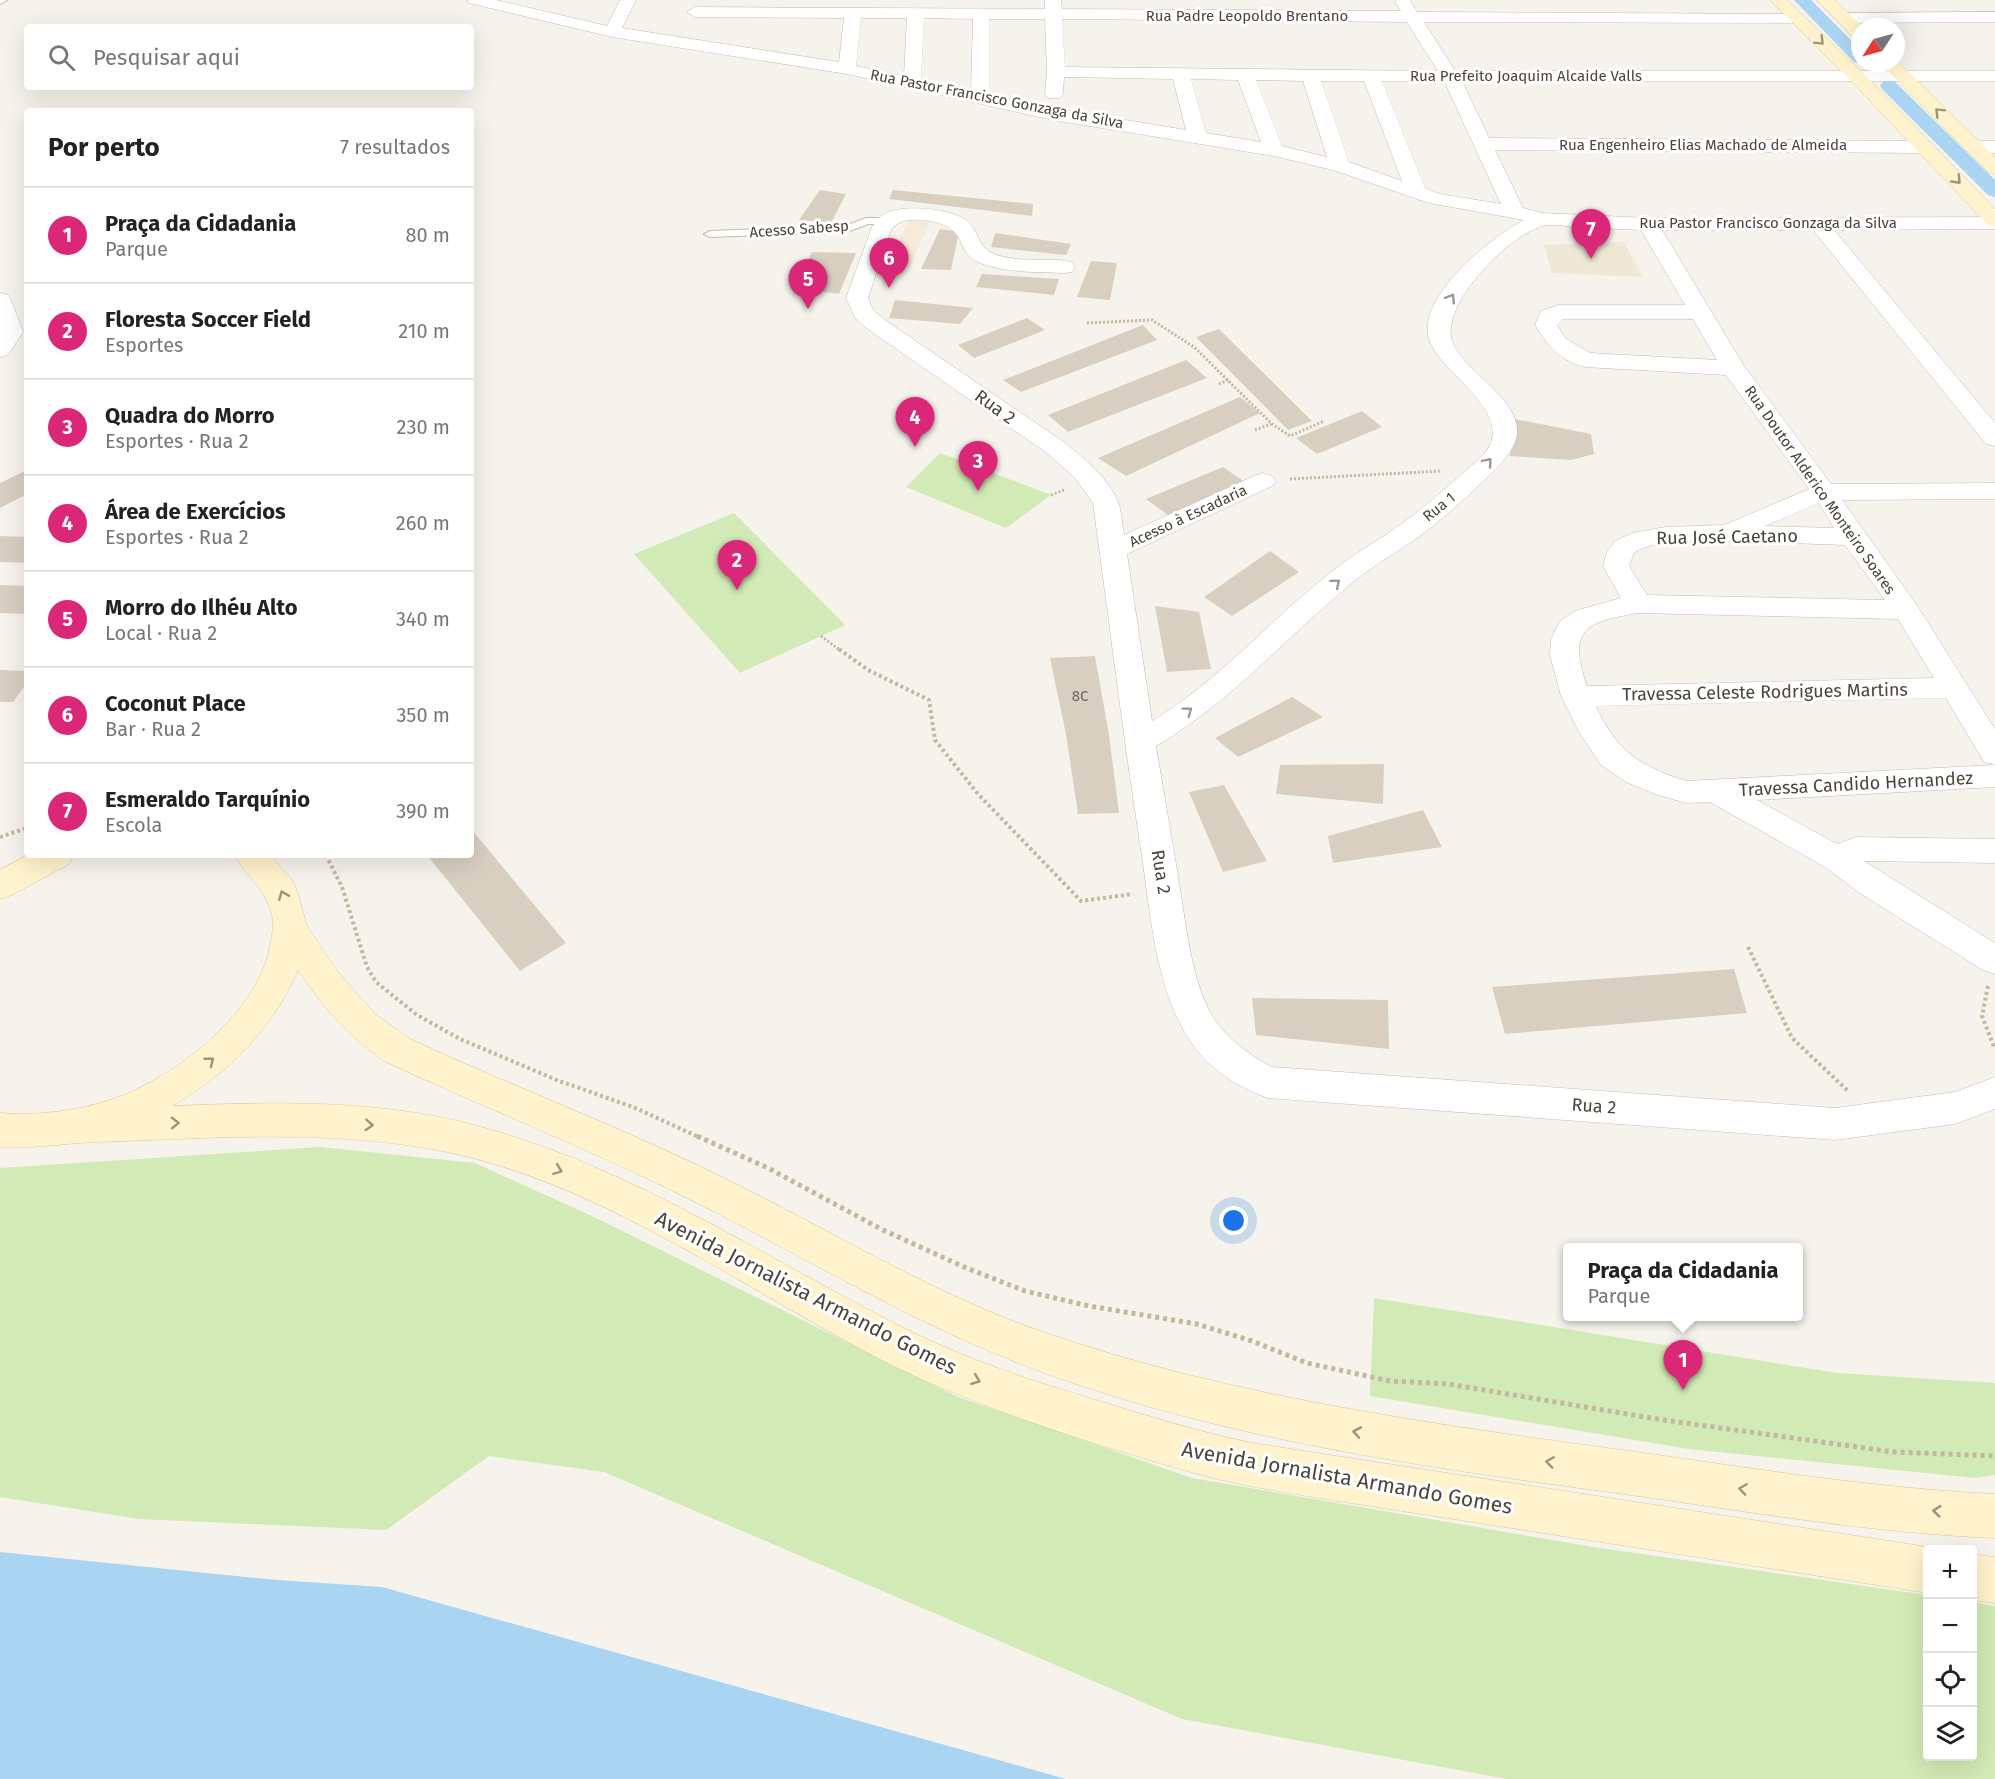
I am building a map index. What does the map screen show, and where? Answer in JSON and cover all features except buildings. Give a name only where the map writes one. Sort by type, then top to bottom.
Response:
[{"type":"main road","points":[[1778,0],[1856,76],[1995,222]]},
{"type":"main road","points":[[1826,0],[1851,25]]},
{"type":"main road","points":[[1898,72],[1995,168]]},
{"type":"main road","points":[[3,1131],[29,1132],[74,1126],[112,1115],[150,1100],[180,1083],[226,1049],[259,1011],[273,989],[283,966],[290,929],[287,905],[278,883],[254,858]]},
{"type":"main road","points":[[0,886],[46,860]]},
{"type":"main road","points":[[290,929],[351,1015],[375,1036],[397,1050],[634,1153],[712,1191],[909,1296],[987,1331],[1039,1351],[1103,1373],[1213,1404],[1381,1437],[1816,1499],[1995,1516]]},
{"type":"main road","name":"Avenida Jornalista Armando Gomes","points":[[74,1126],[304,1121],[376,1125],[441,1134],[517,1155],[563,1172],[700,1238],[893,1343],[940,1365],[1044,1406],[1179,1448],[1244,1463],[1337,1479],[1923,1569]]},
{"type":"main road","points":[[1977,1578],[1995,1580]]},
{"type":"street","name":"Rua Pastor Francisco Gonzaga da Silva","points":[[475,0],[504,3],[612,32],[721,48],[786,53],[912,84],[1053,114],[1274,150],[1341,166],[1416,192],[1471,207],[1515,212],[1542,219],[1648,224],[1995,222]]},
{"type":"street","points":[[558,18],[568,0]]},
{"type":"street","points":[[612,32],[628,0]]},
{"type":"street","points":[[1402,0],[1450,76],[1515,212]]},
{"type":"street","points":[[677,42],[698,6]]},
{"type":"street","name":"Rua Padre Leopoldo Brentano","points":[[698,6],[793,18],[853,14],[981,14],[1053,7],[1413,17],[1798,19]]},
{"type":"street","points":[[1053,7],[1056,72],[1053,114]]},
{"type":"street","points":[[721,48],[735,12]]},
{"type":"street","points":[[847,69],[853,14]]},
{"type":"street","points":[[912,84],[916,14]]},
{"type":"street","points":[[980,98],[981,14]]},
{"type":"street","points":[[1844,18],[1995,17]]},
{"type":"street","name":"Rua Prefeito Joaquim Alcaide Valls","points":[[1905,71],[1995,76]]},
{"type":"street","name":"Rua Prefeito Joaquim Alcaide Valls","points":[[1056,72],[1311,76],[1856,76],[1883,72]]},
{"type":"street","points":[[1118,73],[1128,125]]},
{"type":"street","points":[[1181,75],[1197,136]]},
{"type":"street","points":[[1245,75],[1274,150]]},
{"type":"street","points":[[1311,76],[1341,166]]},
{"type":"street","points":[[1371,76],[1416,192]]},
{"type":"street","name":"Rua Engenheiro Elias Machado de Almeida","points":[[1481,144],[1925,147]]},
{"type":"street","points":[[1973,147],[1995,147]]},
{"type":"street","points":[[888,220],[912,215],[946,218],[964,230],[970,246],[978,254],[991,259],[1064,267]]},
{"type":"street","name":"Rua 1","points":[[1139,742],[1185,714],[1360,563],[1407,532],[1456,494],[1482,469],[1501,446],[1506,433],[1500,412],[1450,354],[1442,341],[1439,327],[1443,311],[1467,274],[1508,238],[1542,219]]},
{"type":"street","name":"Rua 2","points":[[888,220],[880,231],[857,298],[863,313],[1072,460],[1100,491],[1106,503],[1127,634],[1139,742],[1179,969],[1195,1018],[1209,1039],[1243,1071],[1268,1082],[1835,1124],[1955,1108],[1995,1093]]},
{"type":"street","points":[[1818,223],[1995,439]]},
{"type":"street","name":"Rua Doutor Alderico Monteiro Soares","points":[[1648,224],[1733,368],[1824,492],[1853,537],[1906,610],[1995,754]]},
{"type":"street","points":[[0,300],[4,339]]},
{"type":"street","points":[[1700,312],[1569,311],[1553,314],[1547,319],[1546,326],[1558,344],[1585,360],[1733,368]]},
{"type":"street","name":"Acesso à Escadaria","points":[[1113,550],[1263,481]]},
{"type":"street","points":[[1724,533],[1824,492],[1995,491]]},
{"type":"street","name":"Rua José Caetano","points":[[1638,604],[1616,566],[1627,544],[1640,539],[1724,533],[1853,537]]},
{"type":"street","name":"Travessa Candido Hernandez","points":[[1906,610],[1638,604],[1605,610],[1569,628],[1564,637],[1567,666],[1576,696],[1595,737],[1612,757],[1653,782],[1686,792],[1995,776]]},
{"type":"street","name":"Travessa Celeste Rodrigues Martins","points":[[1576,696],[1955,688]]},
{"type":"street","points":[[1716,791],[1836,858],[1874,885],[1994,959]]},
{"type":"street","points":[[1836,858],[1856,849],[1995,851]]},
{"type":"street","points":[[0,872],[46,860]]},
{"type":"lane","name":"Acesso Sabesp","points":[[710,234],[847,229],[866,221],[888,220]]},
{"type":"path","points":[[1087,323],[1152,320],[1194,347],[1272,424],[1290,436],[1324,421]]},
{"type":"path","points":[[1180,344],[1184,341]]},
{"type":"path","points":[[1219,384],[1228,380]]},
{"type":"path","points":[[1255,430],[1272,424]]},
{"type":"path","points":[[1263,481],[1482,469]]},
{"type":"path","points":[[821,636],[868,670],[929,700],[935,740],[986,802],[1082,901],[1164,890]]},
{"type":"path","points":[[0,837],[24,829]]},
{"type":"path","points":[[328,858],[342,887],[367,967],[385,990],[417,1015],[460,1039],[559,1080],[633,1107],[758,1163],[881,1229],[964,1267],[1025,1291],[1089,1306],[1197,1324],[1252,1341],[1307,1363],[1390,1381],[1448,1384],[1663,1420],[1894,1452],[1995,1456]]},
{"type":"path","points":[[1748,947],[1792,1038],[1877,1119]]},
{"type":"path","points":[[1994,959],[1982,1016],[1995,1048]]},
{"type":"shaded area","points":[[912,215],[932,216],[910,267],[888,263]]},
{"type":"shaded area","points":[[1624,242],[1643,277],[1552,273],[1544,245]]},
{"type":"green space","points":[[940,453],[1051,495],[1006,528],[906,487]]},
{"type":"green space","points":[[734,513],[845,625],[740,673],[634,554]]},
{"type":"green space","points":[[320,1147],[475,1163],[594,1217],[958,1397],[1192,1478],[1593,1547],[1923,1594],[1923,1761],[1977,1761],[1977,1603],[1995,1606],[1995,1779],[1507,1779],[1182,1719],[604,1472],[489,1456],[386,1530],[139,1519],[0,1497],[0,1168]]},
{"type":"green space","points":[[1374,1298],[1837,1373],[1995,1383],[1995,1475],[1974,1478],[1689,1449],[1370,1396]]},
{"type":"water","points":[[0,1552],[277,1580],[382,1587],[1066,1779],[0,1779]]},
{"type":"waterway","points":[[1802,0],[1851,49]]},
{"type":"waterway","points":[[1889,86],[1995,191]]},
{"type":"place","name":"Esmeraldo Tarquínio","points":[[1591,259]]},
{"type":"place","name":"Coconut Place","points":[[889,288]]},
{"type":"place","name":"Morro do Ilhéu Alto","points":[[808,309]]},
{"type":"place","name":"Área de Exercícios","points":[[915,447]]},
{"type":"place","name":"Quadra do Morro","points":[[978,491]]},
{"type":"place","name":"Floresta Soccer Field","points":[[737,590]]},
{"type":"place","name":"Praça da Cidadania","points":[[1683,1390]]}]
